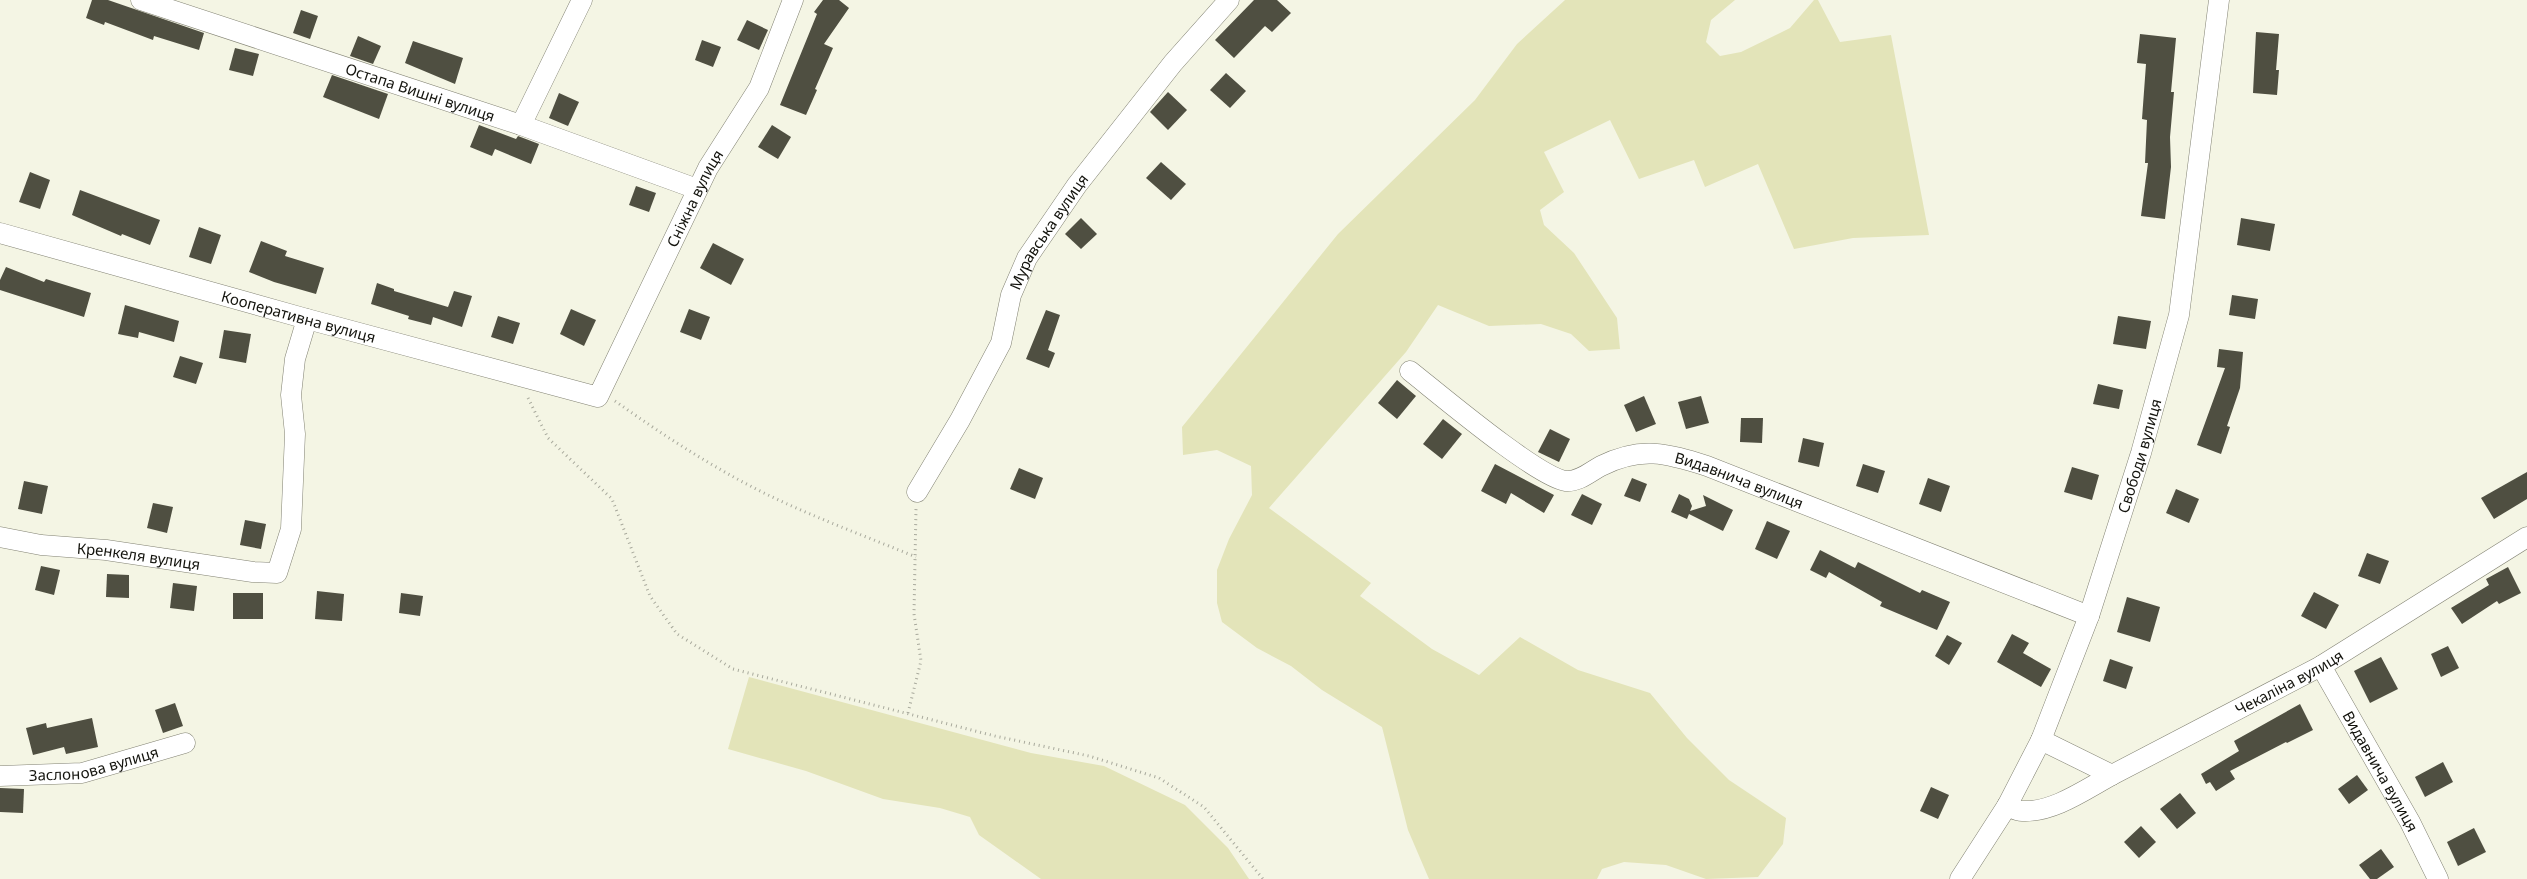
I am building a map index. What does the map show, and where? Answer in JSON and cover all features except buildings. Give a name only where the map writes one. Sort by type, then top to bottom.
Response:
[{"type":"street","name":"Остапа Вишні вулиця","points":[[140,0],[521,125],[698,189]]},
{"type":"street","points":[[521,125],[582,0]]},
{"type":"street","name":"Сніжна вулиця","points":[[600,394],[708,168],[759,88],[793,0]]},
{"type":"street","name":"Муравська вулиця","points":[[917,492],[960,420],[1001,343],[1012,295],[1027,258],[1077,184],[1173,63],[1229,0]]},
{"type":"street","name":"Свободи вулиця","points":[[1960,879],[2007,806],[2041,740],[2089,616],[2141,453],[2179,315],[2219,0]]},
{"type":"street","name":"Кооперативна вулиця","points":[[0,233],[307,320],[600,394]]},
{"type":"street","name":"Кренкеля вулиця","points":[[0,537],[41,546],[106,550],[253,572],[277,573],[291,529],[296,434],[291,395],[296,359],[307,320]]},
{"type":"street","name":"Видавнича вулиця","points":[[1410,371],[1538,469],[1566,481],[1584,477],[1616,459],[1638,452],[1669,454],[1716,469],[2089,616]]},
{"type":"street","name":"Чекаліна вулиця","points":[[2007,806],[2021,811],[2045,808],[2070,798],[2321,666],[2527,537]]},
{"type":"street","name":"Видавнича вулиця","points":[[2321,666],[2410,822],[2438,879]]},
{"type":"street","points":[[2041,740],[2112,775]]},
{"type":"street","name":"Заслонова вулиця","points":[[0,776],[82,773],[185,743]]},
{"type":"path","points":[[516,374],[548,438],[612,499],[650,596],[677,634],[733,668],[995,736],[1089,756],[1159,778],[1204,807],[1263,879]]},
{"type":"path","points":[[600,394],[660,433],[741,481],[824,520],[916,556]]},
{"type":"path","points":[[908,713],[921,661],[914,614],[917,492]]},
{"type":"green space","points":[[1565,0],[1735,0],[1711,20],[1706,42],[1720,56],[1741,52],[1790,28],[1814,0],[1818,0],[1840,42],[1891,35],[1929,235],[1853,238],[1794,249],[1758,164],[1705,187],[1694,160],[1639,179],[1610,120],[1544,152],[1564,192],[1540,210],[1544,225],[1574,253],[1617,318],[1620,349],[1589,351],[1571,334],[1541,324],[1489,326],[1438,305],[1406,352],[1269,508],[1371,583],[1360,596],[1432,649],[1479,675],[1520,637],[1578,670],[1650,693],[1687,738],[1729,780],[1786,818],[1783,844],[1758,877],[1706,879],[1666,865],[1624,862],[1602,869],[1597,879],[1429,879],[1408,830],[1382,727],[1322,690],[1291,666],[1257,648],[1222,622],[1217,603],[1217,570],[1229,539],[1252,495],[1251,466],[1217,450],[1183,455],[1182,427],[1338,234],[1475,100],[1517,44]]},
{"type":"green space","points":[[749,677],[1031,753],[1104,766],[1185,805],[1228,848],[1249,879],[1041,879],[979,835],[970,817],[940,808],[883,799],[806,771],[728,749]]}]
